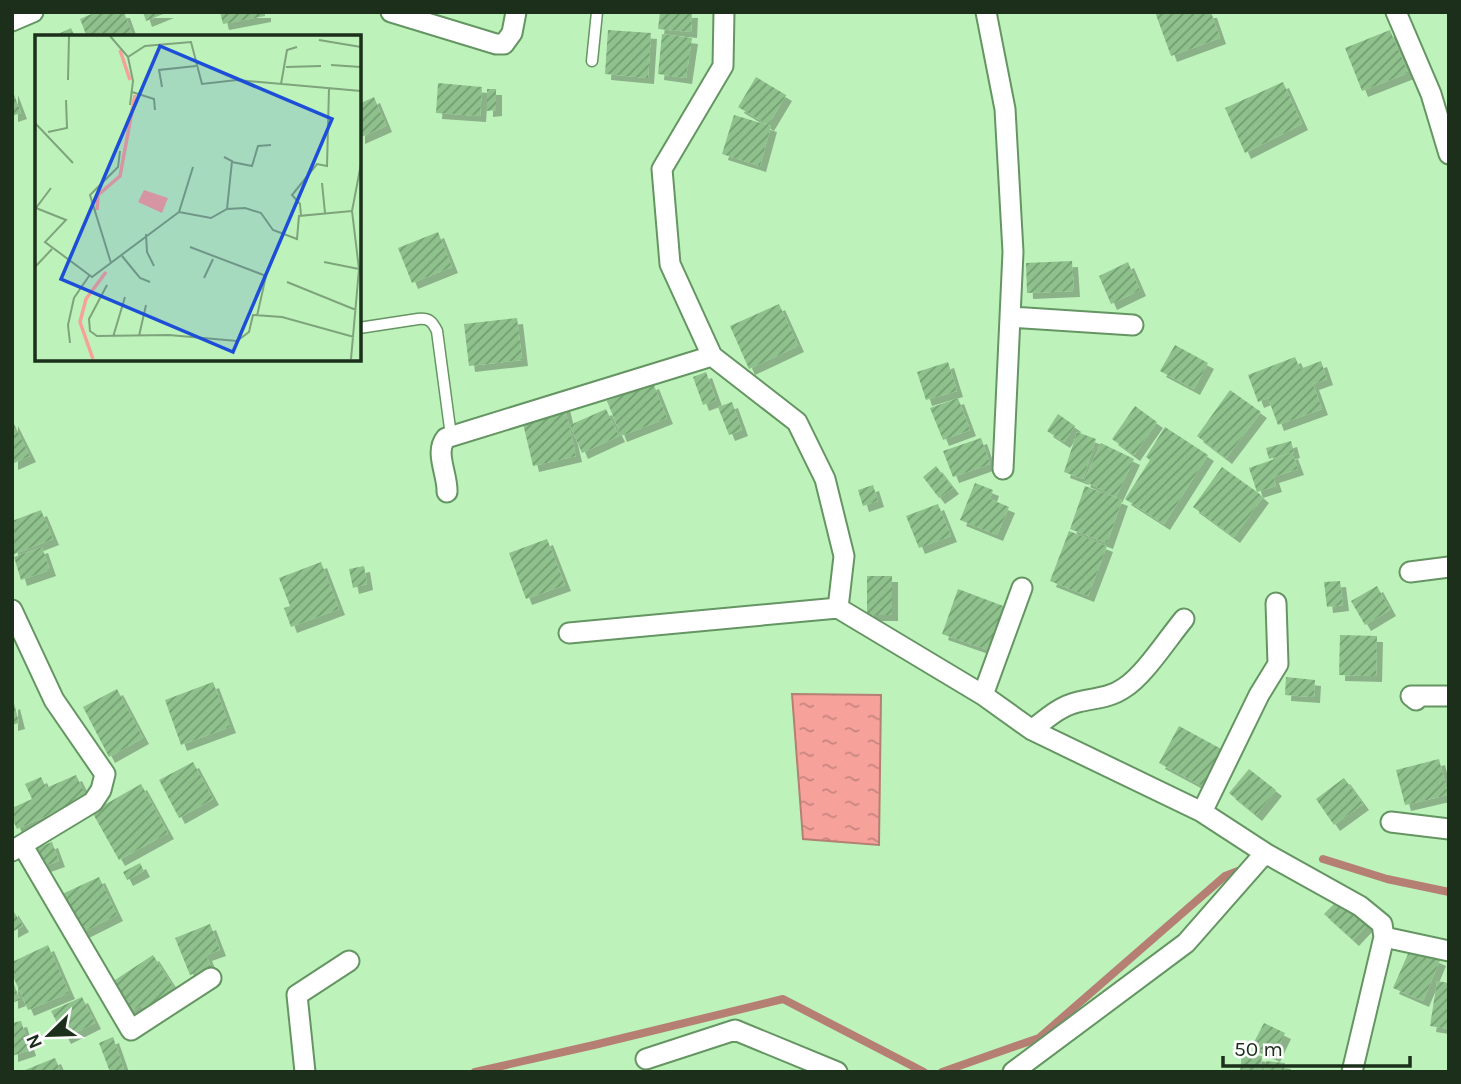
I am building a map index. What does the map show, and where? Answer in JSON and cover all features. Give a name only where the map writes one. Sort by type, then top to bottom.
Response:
[{"type":"street","points":[[12,21],[33,12]]},
{"type":"street","points":[[391,12],[496,44],[504,44],[512,33],[516,12]]},
{"type":"street","points":[[724,12],[723,66],[662,169],[670,264],[712,356],[797,422],[825,479],[844,556],[838,608]]},
{"type":"street","points":[[986,12],[1005,109],[1013,252],[1003,468]]},
{"type":"street","points":[[1396,12],[1431,94],[1449,155]]},
{"type":"street","points":[[1010,317],[1133,325]]},
{"type":"street","points":[[447,492],[441,454],[442,443],[451,436],[712,356]]},
{"type":"street","points":[[1410,572],[1449,567]]},
{"type":"street","points":[[983,695],[1022,588]]},
{"type":"street","points":[[1202,813],[1259,695],[1278,664],[1276,603]]},
{"type":"street","points":[[569,633],[838,608],[983,695],[1032,730],[1202,813],[1265,853],[1360,906],[1382,924],[1384,937],[1352,1072]]},
{"type":"street","points":[[12,610],[54,700],[105,774],[101,790],[93,802],[17,848],[131,1030],[212,978]]},
{"type":"street","points":[[1032,730],[1062,707],[1107,697],[1125,688],[1184,618]]},
{"type":"street","points":[[1416,700],[1411,696],[1449,696]]},
{"type":"street","points":[[1391,822],[1449,829]]},
{"type":"street","points":[[1013,1072],[1186,943],[1265,853]]},
{"type":"street","points":[[1384,937],[1449,951]]},
{"type":"street","points":[[305,1072],[297,995],[349,961]]},
{"type":"street","points":[[646,1059],[735,1030],[837,1072]]},
{"type":"lane","points":[[592,61],[597,12]]},
{"type":"lane","points":[[360,328],[427,318],[433,322],[437,331],[451,436]]},
{"type":"water","points":[[792,694],[881,695],[879,845],[803,839]]},
{"type":"building","points":[[96,12],[124,12],[132,35],[86,35],[80,19]]},
{"type":"building","points":[[143,12],[168,12],[146,21]]},
{"type":"building","points":[[220,12],[265,12],[265,16],[223,24]]},
{"type":"building","points":[[660,12],[692,12],[691,32],[658,29]]},
{"type":"building","points":[[1155,12],[1211,12],[1220,38],[1171,56]]},
{"type":"building","points":[[71,28],[74,35],[56,35]]},
{"type":"building","points":[[608,30],[651,33],[648,78],[605,74]]},
{"type":"building","points":[[1390,30],[1408,73],[1362,91],[1345,48]]},
{"type":"building","points":[[662,34],[692,38],[686,78],[658,74]]},
{"type":"building","points":[[756,77],[786,95],[768,125],[738,107]]},
{"type":"building","points":[[1283,82],[1302,124],[1245,153],[1225,108]]},
{"type":"building","points":[[438,83],[482,87],[480,116],[436,113]]},
{"type":"building","points":[[12,89],[21,113],[12,116]]},
{"type":"building","points":[[487,89],[496,89],[496,110],[487,111]]},
{"type":"building","points":[[374,97],[386,126],[360,138],[360,104]]},
{"type":"building","points":[[734,115],[771,126],[760,166],[722,154]]},
{"type":"building","points":[[438,232],[452,267],[412,283],[398,248]]},
{"type":"building","points":[[1072,261],[1074,291],[1027,293],[1026,263]]},
{"type":"building","points":[[1128,262],[1140,290],[1111,304],[1099,276]]},
{"type":"building","points":[[779,304],[798,346],[749,369],[730,326]]},
{"type":"building","points":[[517,318],[522,360],[469,366],[464,324]]},
{"type":"building","points":[[1175,345],[1208,363],[1194,389],[1160,371]]},
{"type":"building","points":[[1295,357],[1300,369],[1321,361],[1327,379],[1313,384],[1322,409],[1278,425],[1268,398],[1258,402],[1248,375]]},
{"type":"building","points":[[948,362],[957,391],[926,400],[917,372]]},
{"type":"building","points":[[706,372],[716,400],[703,405],[693,377]]},
{"type":"building","points":[[653,383],[667,418],[621,436],[607,401]]},
{"type":"building","points":[[1230,390],[1261,412],[1226,458],[1197,436]]},
{"type":"building","points":[[958,398],[970,430],[943,440],[930,408]]},
{"type":"building","points":[[732,402],[742,430],[729,435],[718,407]]},
{"type":"building","points":[[564,404],[576,456],[533,466],[521,415]]},
{"type":"building","points":[[1135,406],[1157,422],[1134,455],[1112,439]]},
{"type":"building","points":[[606,409],[619,436],[582,453],[570,425]]},
{"type":"building","points":[[1058,414],[1075,426],[1064,442],[1047,431]]},
{"type":"building","points":[[12,420],[30,456],[12,464]]},
{"type":"building","points":[[1165,427],[1208,455],[1164,524],[1125,499],[1150,460],[1146,457]]},
{"type":"building","points":[[1077,432],[1096,439],[1083,479],[1064,472]]},
{"type":"building","points":[[981,438],[990,464],[953,477],[943,451]]},
{"type":"building","points":[[1291,441],[1294,452],[1269,459],[1266,448]]},
{"type":"building","points":[[1101,443],[1134,459],[1116,497],[1084,481]]},
{"type":"building","points":[[1292,453],[1298,469],[1273,477],[1276,486],[1257,492],[1249,468]]},
{"type":"building","points":[[936,466],[953,488],[939,498],[923,477]]},
{"type":"building","points":[[1222,467],[1263,497],[1234,537],[1193,507]]},
{"type":"building","points":[[975,483],[993,490],[990,499],[1009,507],[997,535],[960,520]]},
{"type":"building","points":[[873,485],[878,501],[863,506],[858,490]]},
{"type":"building","points":[[1085,486],[1122,500],[1107,543],[1070,529]]},
{"type":"building","points":[[938,504],[951,536],[919,548],[906,516]]},
{"type":"building","points":[[41,510],[53,539],[12,555],[12,521]]},
{"type":"building","points":[[1069,531],[1107,546],[1088,596],[1050,581]]},
{"type":"building","points":[[547,539],[565,585],[526,599],[509,553]]},
{"type":"building","points":[[42,547],[50,570],[21,580],[14,557]]},
{"type":"building","points":[[321,562],[339,609],[291,627],[284,608],[290,606],[279,578]]},
{"type":"building","points":[[364,566],[367,584],[353,588],[349,569]]},
{"type":"building","points":[[867,576],[892,576],[892,615],[867,615]]},
{"type":"building","points":[[1340,581],[1343,605],[1327,607],[1324,582]]},
{"type":"building","points":[[1377,586],[1390,610],[1365,625],[1351,601]]},
{"type":"building","points":[[958,589],[1006,607],[991,651],[942,634]]},
{"type":"building","points":[[1340,635],[1377,636],[1376,676],[1339,675]]},
{"type":"building","points":[[1286,677],[1315,680],[1314,697],[1285,695]]},
{"type":"building","points":[[213,682],[230,727],[181,745],[165,700]]},
{"type":"building","points":[[117,689],[143,738],[109,757],[83,707]]},
{"type":"building","points":[[14,703],[19,723],[12,725],[12,704]]},
{"type":"building","points":[[1179,726],[1225,751],[1206,788],[1159,763]]},
{"type":"building","points":[[1439,759],[1448,795],[1405,805],[1396,770]]},
{"type":"building","points":[[193,762],[213,799],[179,818],[159,780]]},
{"type":"building","points":[[1249,769],[1276,790],[1256,815],[1229,793]]},
{"type":"building","points":[[76,775],[87,798],[17,829],[12,818],[12,808],[32,799],[25,784],[41,777],[46,788]]},
{"type":"building","points":[[1344,778],[1363,804],[1334,825],[1316,799]]},
{"type":"building","points":[[141,784],[168,833],[119,860],[92,812]]},
{"type":"building","points":[[52,842],[59,861],[42,867],[34,849]]},
{"type":"building","points":[[140,863],[144,871],[127,880],[123,872]]},
{"type":"building","points":[[99,877],[117,915],[79,934],[60,895]]},
{"type":"building","points":[[1339,899],[1367,925],[1353,940],[1324,914]]},
{"type":"building","points":[[12,909],[23,926],[12,932]]},
{"type":"building","points":[[210,924],[220,950],[206,955],[211,967],[190,975],[175,938]]},
{"type":"building","points":[[48,945],[69,993],[28,1010],[12,974],[12,962]]},
{"type":"building","points":[[1411,947],[1440,960],[1423,1001],[1393,988]]},
{"type":"building","points":[[153,955],[178,994],[147,1014],[141,1005],[128,1013],[109,984]]},
{"type":"building","points":[[12,979],[20,1000],[12,1003]]},
{"type":"building","points":[[1437,981],[1449,983],[1449,1029],[1430,1026]]},
{"type":"building","points":[[82,997],[95,1023],[65,1038],[51,1011]]},
{"type":"building","points":[[21,1021],[30,1050],[12,1056],[12,1023]]},
{"type":"building","points":[[1264,1023],[1285,1033],[1274,1056],[1252,1046]]},
{"type":"building","points":[[113,1037],[124,1069],[117,1072],[110,1072],[99,1043]]},
{"type":"building","points":[[1242,1054],[1262,1056],[1260,1072],[1240,1072]]},
{"type":"building","points":[[55,1058],[61,1072],[20,1072]]},
{"type":"building","points":[[1266,1061],[1285,1063],[1284,1072],[1264,1072]]},
{"type":"waterway","points":[[1323,859],[1387,879],[1449,892]]},
{"type":"waterway","points":[[942,1072],[1039,1038],[1225,876],[1238,871]]},
{"type":"waterway","points":[[475,1072],[783,999],[924,1072]]}]
